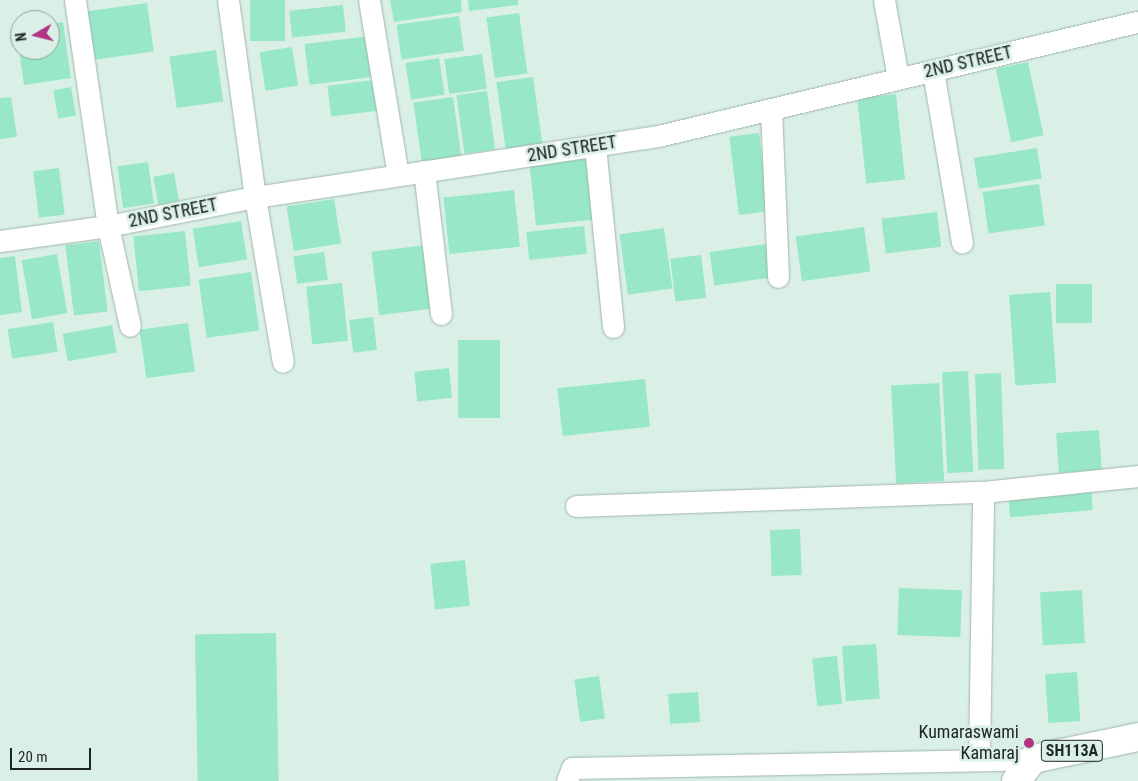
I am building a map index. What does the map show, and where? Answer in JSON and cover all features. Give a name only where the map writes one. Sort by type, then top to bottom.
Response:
[{"type":"main road","name":"SH113A","points":[[1016,781],[1033,759],[1138,737]]},
{"type":"street","points":[[75,0],[108,226],[130,326]]},
{"type":"street","points":[[228,0],[255,197],[283,362]]},
{"type":"street","points":[[368,0],[398,175]]},
{"type":"street","points":[[884,0],[898,78]]},
{"type":"street","name":"2ND STREET","points":[[0,241],[108,226],[255,197],[658,136],[1138,22]]},
{"type":"street","points":[[933,71],[962,243]]},
{"type":"street","points":[[770,109],[778,277]]},
{"type":"street","points":[[595,146],[613,327]]},
{"type":"street","points":[[424,171],[441,314]]},
{"type":"street","points":[[576,506],[983,492],[1138,476]]},
{"type":"street","points":[[979,760],[983,492]]},
{"type":"street","points":[[567,781],[572,768],[1033,759]]},
{"type":"building","points":[[250,0],[285,0],[285,41],[250,41]]},
{"type":"building","points":[[390,0],[461,0],[462,12],[394,22]]},
{"type":"building","points":[[468,0],[518,0],[518,5],[469,11]]},
{"type":"building","points":[[147,3],[154,52],[94,60],[88,11]]},
{"type":"building","points":[[343,5],[346,32],[292,37],[289,11]]},
{"type":"building","points":[[519,13],[527,73],[495,78],[486,18]]},
{"type":"building","points":[[459,16],[464,51],[401,59],[397,25]]},
{"type":"building","points":[[60,22],[63,22],[71,78],[24,85],[20,60],[60,60]]},
{"type":"building","points":[[370,36],[375,77],[309,85],[304,44]]},
{"type":"building","points":[[292,47],[298,86],[266,91],[259,52]]},
{"type":"building","points":[[216,50],[223,101],[177,108],[169,57]]},
{"type":"building","points":[[482,54],[487,89],[449,94],[444,59]]},
{"type":"building","points":[[439,58],[445,95],[411,100],[405,63]]},
{"type":"building","points":[[1028,62],[1044,135],[1011,142],[996,69]]},
{"type":"building","points":[[533,77],[543,148],[506,153],[496,82]]},
{"type":"building","points":[[374,80],[378,111],[331,116],[327,86]]},
{"type":"building","points":[[71,87],[76,116],[58,119],[53,90]]},
{"type":"building","points":[[487,91],[495,149],[465,154],[456,95]]},
{"type":"building","points":[[896,94],[905,180],[866,184],[857,98]]},
{"type":"building","points":[[11,97],[17,137],[0,139],[0,98]]},
{"type":"building","points":[[453,97],[461,156],[422,162],[413,103]]},
{"type":"building","points":[[759,133],[769,211],[739,215],[729,137]]},
{"type":"building","points":[[1037,148],[1042,179],[979,189],[974,158]]},
{"type":"building","points":[[586,156],[593,220],[536,226],[529,162]]},
{"type":"building","points":[[148,162],[154,204],[123,208],[117,166]]},
{"type":"building","points":[[59,168],[65,215],[39,218],[33,171]]},
{"type":"building","points":[[174,173],[179,202],[158,205],[153,177]]},
{"type":"building","points":[[1039,184],[1045,226],[988,234],[983,192]]},
{"type":"building","points":[[514,190],[520,247],[449,254],[443,197]]},
{"type":"building","points":[[334,199],[341,243],[294,251],[287,207]]},
{"type":"building","points":[[937,212],[941,247],[886,254],[881,219]]},
{"type":"building","points":[[241,221],[247,260],[199,267],[193,229]]},
{"type":"building","points":[[584,226],[587,254],[529,260],[526,232]]},
{"type":"building","points":[[864,227],[870,272],[802,281],[796,237]]},
{"type":"building","points":[[664,228],[672,288],[628,295],[619,234]]},
{"type":"building","points":[[185,231],[191,286],[139,291],[133,236]]},
{"type":"building","points":[[99,241],[108,311],[74,316],[65,245]]},
{"type":"building","points":[[766,244],[771,278],[714,286],[710,252]]},
{"type":"building","points":[[426,245],[434,309],[379,315],[371,252]]},
{"type":"building","points":[[324,252],[328,280],[297,284],[293,256]]},
{"type":"building","points":[[57,254],[67,313],[32,319],[22,260]]},
{"type":"building","points":[[701,255],[706,298],[675,301],[670,259]]},
{"type":"building","points":[[15,256],[22,312],[0,315],[0,258]]},
{"type":"building","points":[[251,272],[259,330],[207,338],[199,279]]},
{"type":"building","points":[[342,283],[348,341],[312,344],[306,287]]},
{"type":"building","points":[[1056,284],[1092,284],[1092,323],[1056,323]]},
{"type":"building","points":[[1050,292],[1056,383],[1015,386],[1009,295]]},
{"type":"building","points":[[373,317],[377,350],[353,353],[349,320]]},
{"type":"building","points":[[53,322],[58,352],[12,359],[8,329]]},
{"type":"building","points":[[188,323],[195,372],[146,378],[139,330]]},
{"type":"building","points":[[112,325],[117,353],[68,361],[63,334]]},
{"type":"building","points":[[458,340],[500,340],[500,418],[458,418]]},
{"type":"building","points":[[449,368],[452,398],[417,401],[414,372]]},
{"type":"building","points":[[968,371],[973,472],[947,473],[942,372]]},
{"type":"building","points":[[1001,373],[1004,469],[978,470],[975,374]]},
{"type":"building","points":[[645,379],[650,427],[562,436],[557,388]]},
{"type":"building","points":[[939,383],[944,481],[896,483],[891,386]]},
{"type":"building","points":[[1099,430],[1102,470],[1059,473],[1056,433]]},
{"type":"building","points":[[1091,488],[1093,510],[1010,517],[1008,495]]},
{"type":"building","points":[[800,529],[802,575],[772,576],[770,530]]},
{"type":"building","points":[[465,560],[470,606],[435,609],[430,564]]},
{"type":"building","points":[[899,588],[962,590],[960,637],[897,635]]},
{"type":"building","points":[[1082,590],[1085,643],[1043,645],[1040,592]]},
{"type":"building","points":[[276,633],[279,781],[198,781],[195,634]]},
{"type":"building","points":[[876,644],[880,699],[846,701],[842,646]]},
{"type":"building","points":[[837,656],[842,704],[817,706],[812,659]]},
{"type":"building","points":[[1077,672],[1080,721],[1048,723],[1045,674]]},
{"type":"building","points":[[599,676],[605,719],[580,722],[574,679]]},
{"type":"building","points":[[698,692],[700,722],[670,724],[668,694]]},
{"type":"place","name":"Kumaraswami Kamaraj","points":[[1029,743]]}]
